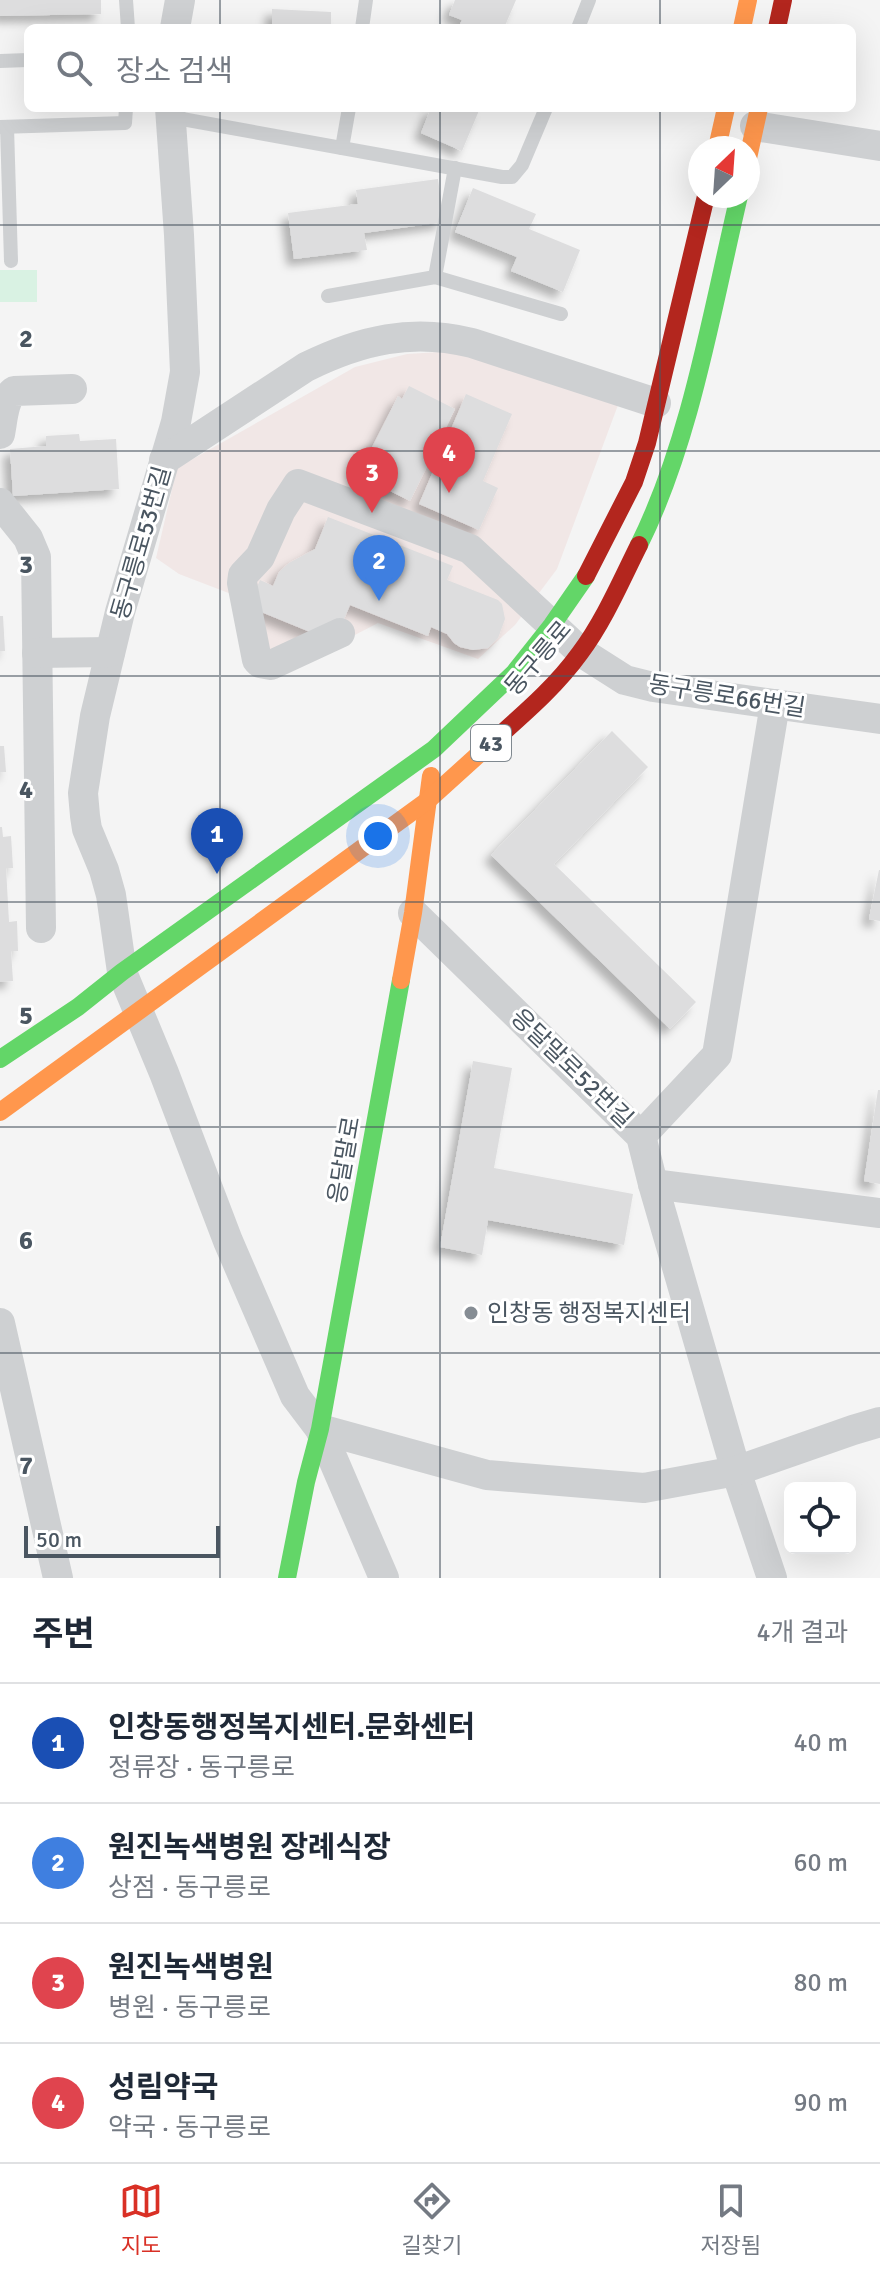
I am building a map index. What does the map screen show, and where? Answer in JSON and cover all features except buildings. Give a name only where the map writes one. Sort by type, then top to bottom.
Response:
[{"type":"main road","points":[[743,24],[748,0]]},
{"type":"main road","points":[[778,24],[783,0]]},
{"type":"main road","points":[[720,136],[725,112]]},
{"type":"main road","name":"동구릉로","points":[[0,1059],[78,1007],[122,972],[434,749],[514,673],[590,571],[634,482],[670,352],[703,208]]},
{"type":"main road","name":"동구릉로","points":[[0,1112],[427,801],[549,691],[581,652],[647,529],[668,477],[694,388],[736,208]]},
{"type":"main road","name":"응달말로","points":[[287,1578],[320,1429],[413,913],[434,749]]},
{"type":"main road","points":[[0,1039],[78,1007]]},
{"type":"street","points":[[176,24],[180,0]]},
{"type":"street","name":"동구릉로53번길","points":[[171,112],[185,372],[176,422],[110,652],[95,716],[83,793],[87,829],[111,895],[122,972],[228,1241],[295,1396],[320,1429],[384,1578]]},
{"type":"street","points":[[757,117],[880,146]]},
{"type":"street","points":[[164,460],[306,367],[367,343],[405,336],[447,336],[656,403]]},
{"type":"street","points":[[0,434],[7,401],[14,391],[72,389]]},
{"type":"street","name":"동구릉로66번길","points":[[340,633],[271,665],[257,660],[243,575],[260,557],[281,510],[298,484],[470,549],[581,652],[625,680],[653,687],[880,719]]},
{"type":"street","points":[[0,503],[28,538],[36,557],[41,928]]},
{"type":"street","points":[[37,653],[110,652]]},
{"type":"street","points":[[641,1136],[717,1055],[775,704]]},
{"type":"street","name":"응달말로52번길","points":[[413,913],[641,1136],[736,1471],[772,1578]]},
{"type":"street","points":[[653,1184],[880,1213]]},
{"type":"street","points":[[0,1323],[58,1578]]},
{"type":"street","points":[[320,1429],[487,1475],[644,1488],[736,1471],[880,1422]]},
{"type":"lane","points":[[126,0],[128,24]]},
{"type":"lane","points":[[363,24],[366,0]]},
{"type":"lane","points":[[580,24],[589,0]]},
{"type":"lane","points":[[0,61],[24,60]]},
{"type":"lane","points":[[11,261],[3,127],[125,123],[126,112]]},
{"type":"lane","points":[[171,112],[342,148],[512,177],[522,165],[544,112]]},
{"type":"lane","points":[[342,148],[348,112]]},
{"type":"lane","points":[[435,277],[455,168]]},
{"type":"lane","points":[[328,296],[435,277],[561,314]]},
{"type":"shaded area","points":[[455,351],[618,405],[557,569],[515,625],[478,659],[378,623],[270,679],[249,670],[239,597],[179,574],[156,558],[177,468],[355,367],[407,354]]},
{"type":"green space","points":[[0,270],[37,270],[37,302],[0,302]]},
{"type":"traffic: fast","points":[[639,545],[673,462],[686,418],[736,208]]},
{"type":"traffic: fast","points":[[0,1059],[78,1007],[122,972],[434,749],[514,673],[586,576]]},
{"type":"traffic: fast","points":[[287,1578],[320,1429],[401,980]]},
{"type":"traffic: slow","points":[[743,24],[748,0]]},
{"type":"traffic: slow","points":[[720,136],[725,112]]},
{"type":"traffic: slow","points":[[753,136],[758,112]]},
{"type":"traffic: slow","points":[[0,1112],[427,801],[489,745]]},
{"type":"traffic: slow","points":[[401,980],[431,776]]},
{"type":"traffic: jam","points":[[778,24],[783,0]]},
{"type":"traffic: jam","points":[[586,576],[634,482],[647,443],[703,208]]},
{"type":"traffic: jam","points":[[489,745],[548,690],[580,653],[639,545]]},
{"type":"place","name":"성림약국","points":[[449,493]]},
{"type":"place","name":"원진녹색병원","points":[[372,513]]},
{"type":"place","name":"원진녹색병원 장례식장","points":[[379,601]]},
{"type":"place","name":"인창동행정복지센터.문화센터","points":[[217,874]]},
{"type":"place","name":"인창동 행정복지센터","points":[[471,1313]]}]
